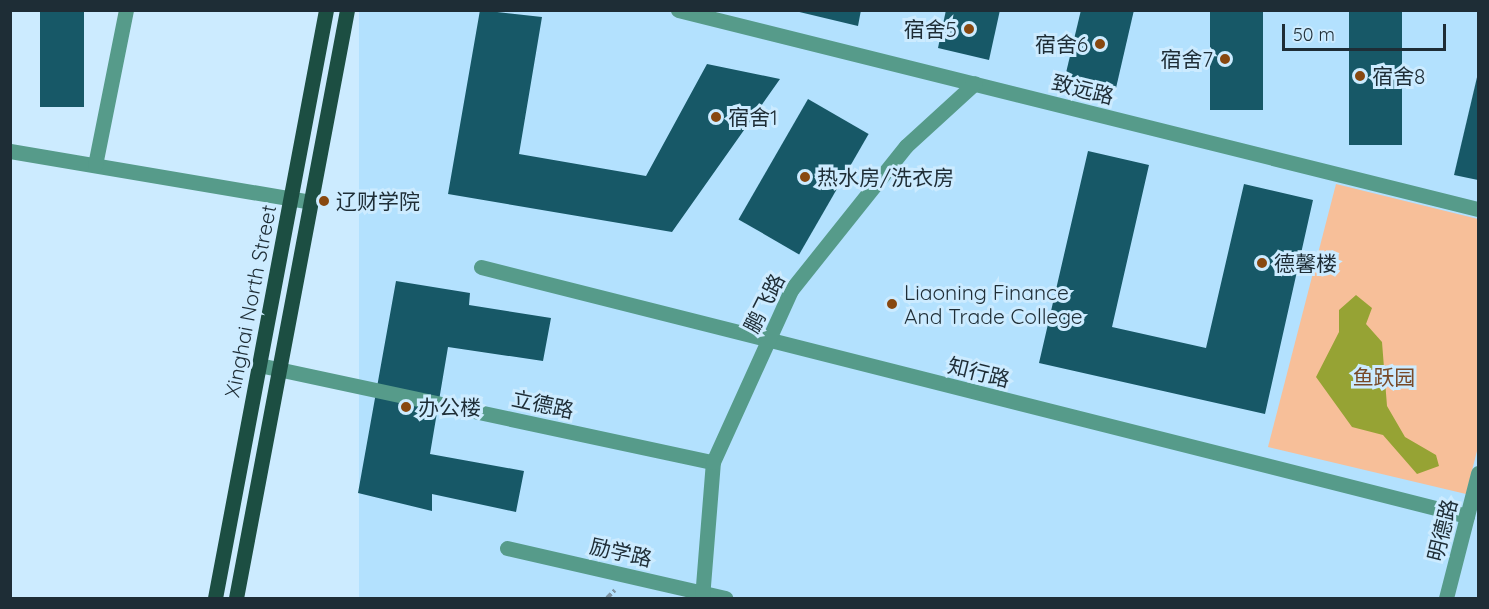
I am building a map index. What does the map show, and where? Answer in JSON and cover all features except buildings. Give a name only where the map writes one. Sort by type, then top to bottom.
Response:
[{"type":"main road","name":"Xinghai North Street","points":[[215,598],[326,10]]},
{"type":"main road","name":"Xinghai North Street","points":[[236,598],[347,10]]},
{"type":"street","points":[[95,165],[126,10]]},
{"type":"street","name":"致远路","points":[[678,10],[1479,209]]},
{"type":"street","name":"鹏飞路","points":[[702,596],[713,462],[791,290],[843,221],[906,146],[975,83]]},
{"type":"street","points":[[10,151],[311,202]]},
{"type":"street","name":"知行路","points":[[481,267],[1467,516]]},
{"type":"street","name":"立德路","points":[[260,365],[713,462]]},
{"type":"street","name":"明德路","points":[[1446,598],[1479,473]]},
{"type":"street","name":"励学路","points":[[507,548],[702,596],[725,598]]},
{"type":"shaded area","name":"Liaoning Finance And Trade College","points":[[359,11],[1478,11],[1478,598],[359,598]]},
{"type":"shaded area","points":[[1356,295],[1372,308],[1366,324],[1382,342],[1387,406],[1405,437],[1436,455],[1439,466],[1417,474],[1383,435],[1352,427],[1316,377],[1339,332],[1339,310]]},
{"type":"green space","name":"鱼跃园","points":[[1336,184],[1478,219],[1478,447],[1466,494],[1268,447]]},
{"type":"place","name":"宿舍5","points":[[969,29]]},
{"type":"place","name":"宿舍6","points":[[1100,44]]},
{"type":"place","name":"宿舍7","points":[[1225,59]]},
{"type":"place","name":"宿舍8","points":[[1360,76]]},
{"type":"place","name":"宿舍1","points":[[716,117]]},
{"type":"place","name":"热水房/洗衣房","points":[[805,177]]},
{"type":"place","name":"辽财学院","points":[[324,201]]},
{"type":"place","name":"德馨楼","points":[[1262,263]]},
{"type":"place","name":"Liaoning Finance And Trade College","points":[[892,304]]},
{"type":"place","name":"办公楼","points":[[406,407]]}]
